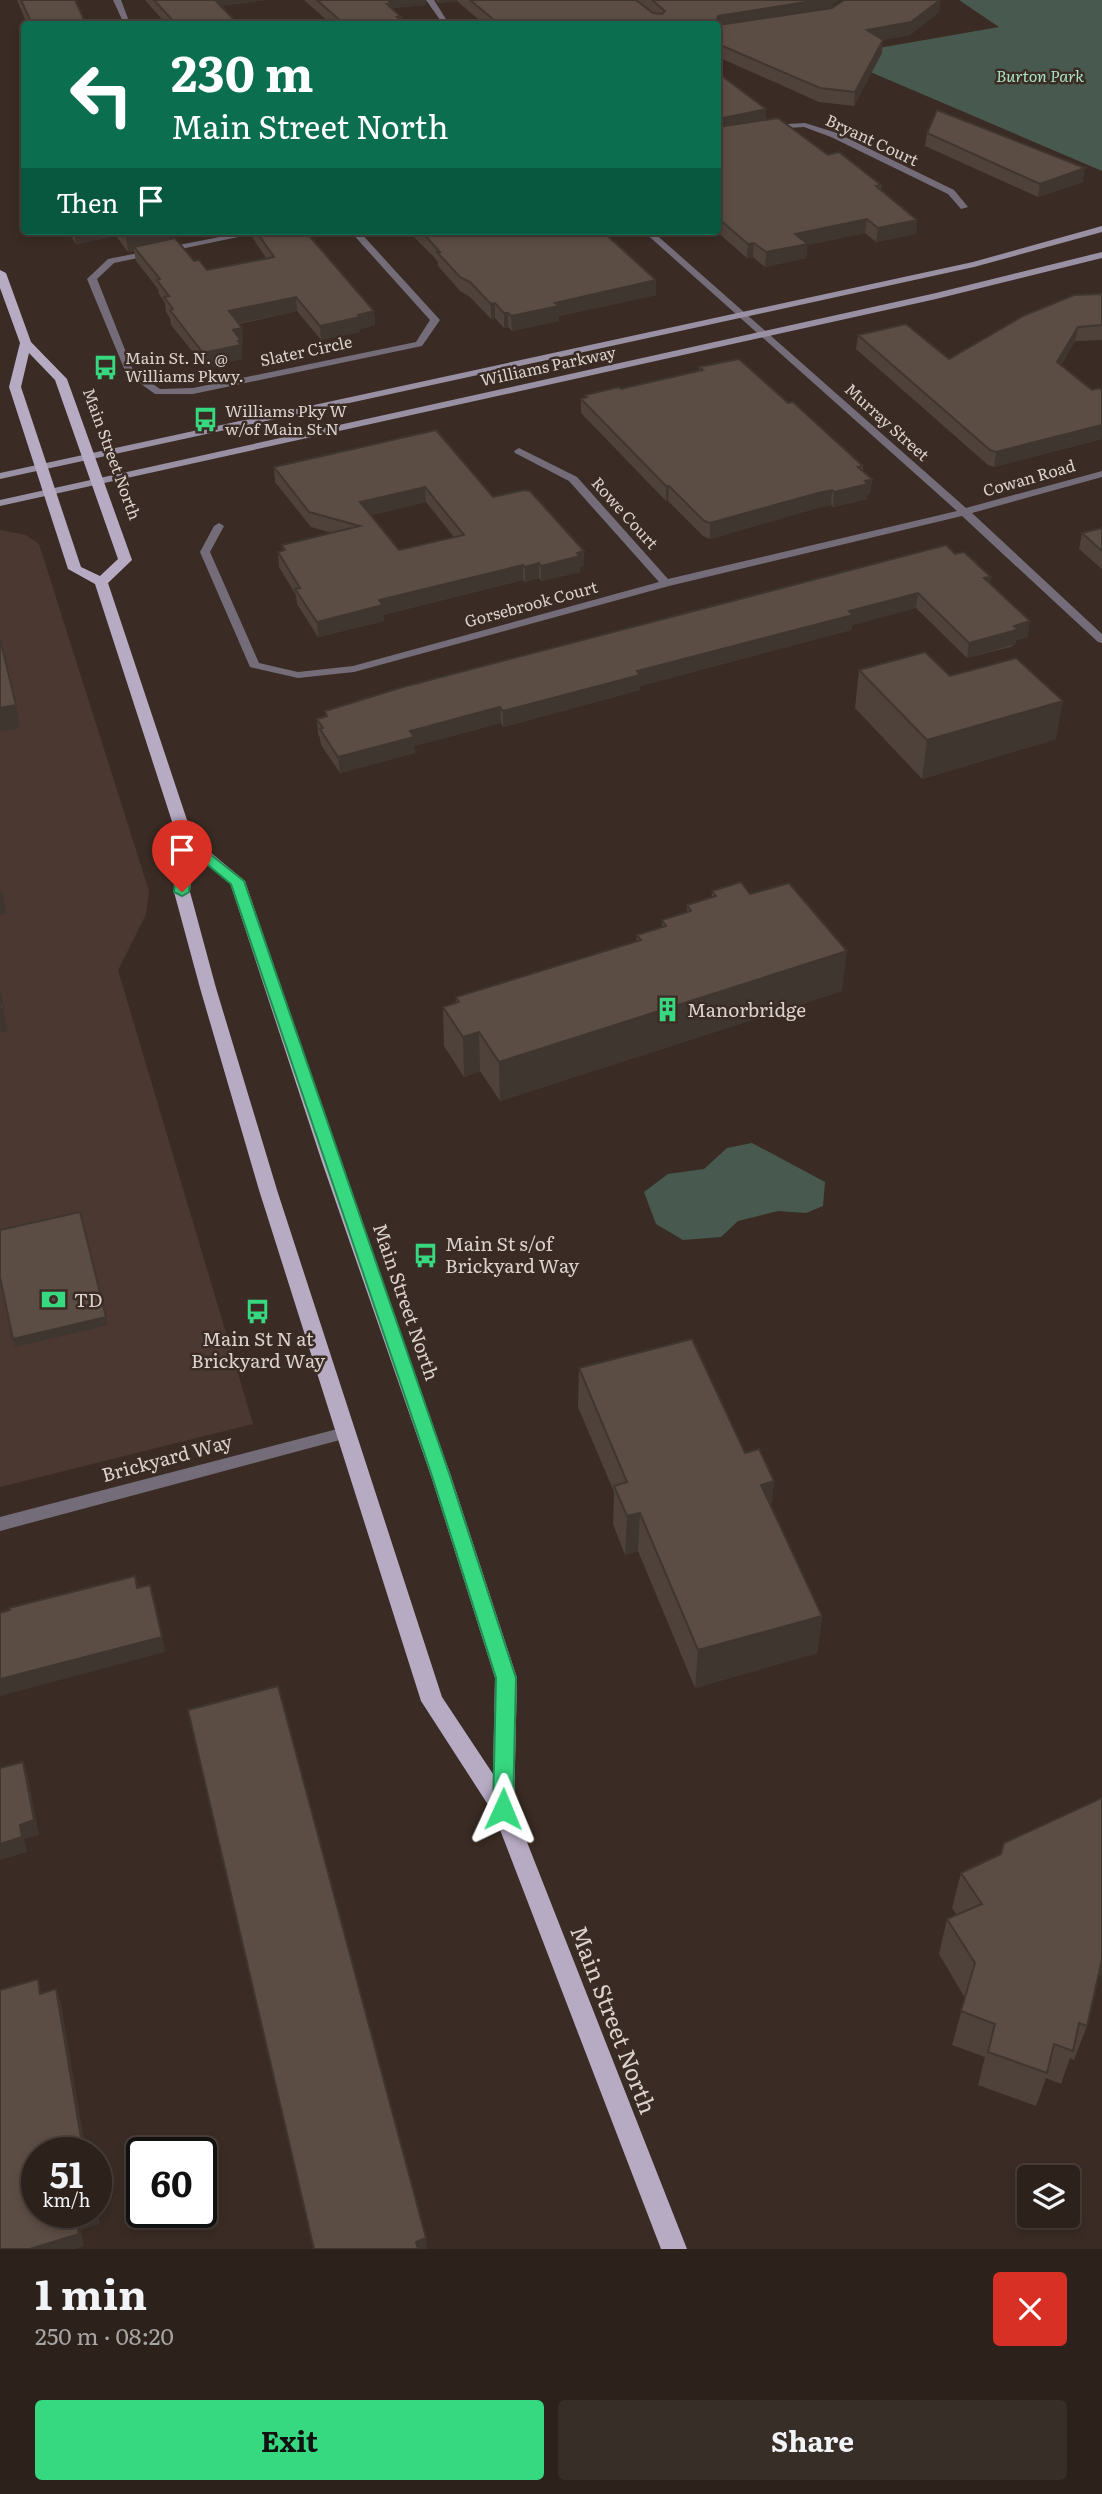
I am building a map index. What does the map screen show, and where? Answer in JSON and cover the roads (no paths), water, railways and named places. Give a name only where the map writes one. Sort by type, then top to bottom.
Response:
[{"type":"main road","name":"Williams Parkway","points":[[0,476],[974,264],[1102,229]]},
{"type":"main road","name":"Williams Parkway","points":[[0,503],[949,293],[1102,255]]},
{"type":"main road","name":"Main Street North","points":[[0,273],[26,343],[61,379],[125,560],[101,582],[186,840],[182,892],[185,904],[268,1190],[432,1701],[503,1809],[674,2249]]},
{"type":"main road","points":[[26,343],[15,387],[75,569],[101,582]]},
{"type":"main road","name":"Main Street North","points":[[186,840],[237,881],[335,1174],[441,1476],[506,1678],[503,1809]]},
{"type":"street","points":[[117,0],[126,21]]},
{"type":"street","points":[[430,0],[444,21]]},
{"type":"street","name":"Bryant Court","points":[[764,127],[804,125],[834,135],[951,192],[964,207]]},
{"type":"street","name":"Slater Circle","points":[[243,235],[111,261],[92,279],[129,371],[158,392],[193,391],[419,344],[435,320],[358,235]]},
{"type":"street","name":"Murray Street","points":[[652,235],[965,512],[1102,640]]},
{"type":"street","name":"Rowe Court","points":[[519,451],[573,479],[666,583]]},
{"type":"street","name":"Cowan Road","points":[[965,512],[1102,474]]},
{"type":"street","name":"Gorsebrook Court","points":[[219,526],[205,552],[254,665],[298,675],[354,669],[666,583],[965,512]]},
{"type":"street","name":"Brickyard Way","points":[[0,1524],[345,1433]]},
{"type":"place","name":"Main St. N. @ Williams Pkwy.","points":[[105,367]]},
{"type":"place","name":"Williams Pky W w/of Main St N","points":[[205,420]]},
{"type":"place","name":"Manorbridge","points":[[667,1010]]},
{"type":"place","name":"Main St s/of Brickyard Way","points":[[425,1255]]},
{"type":"place","name":"TD","points":[[54,1300]]},
{"type":"place","name":"Main St N at Brickyard Way","points":[[258,1311]]},
{"type":"park label","name":"Burton Park","points":[[1040,76]]}]
